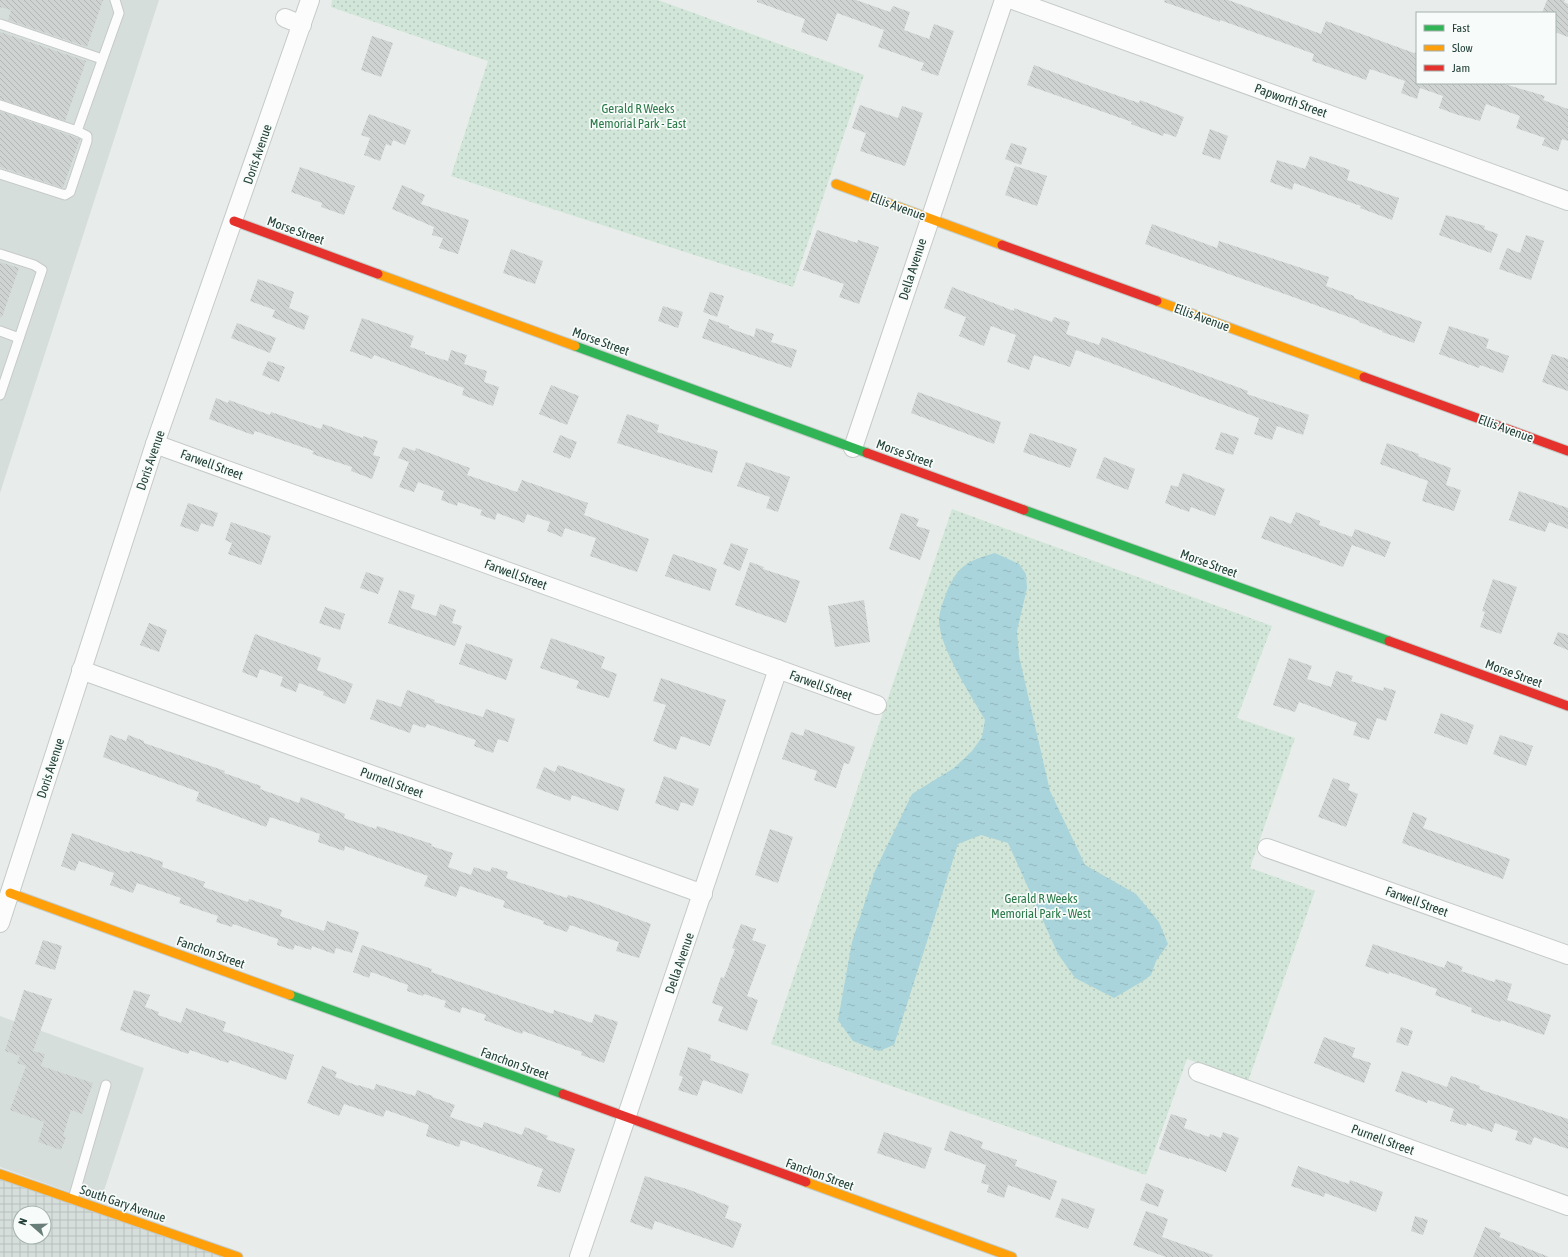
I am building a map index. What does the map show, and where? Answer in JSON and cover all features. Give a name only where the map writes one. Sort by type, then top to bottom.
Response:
[{"type":"street","name":"Doris Avenue","points":[[0,923],[155,444],[310,0]]},
{"type":"street","name":"Della Avenue","points":[[853,448],[1004,0]]},
{"type":"street","name":"Papworth Street","points":[[1013,0],[1568,201]]},
{"type":"street","points":[[285,18],[302,24]]},
{"type":"street","name":"Ellis Avenue","points":[[836,184],[1568,451]]},
{"type":"street","name":"Morse Street","points":[[234,221],[853,448],[1568,706]]},
{"type":"street","name":"Farwell Street","points":[[155,444],[877,705]]},
{"type":"street","name":"Purnell Street","points":[[81,670],[703,894]]},
{"type":"street","name":"Della Avenue","points":[[580,1257],[778,670]]},
{"type":"street","name":"Farwell Street","points":[[1267,848],[1568,955]]},
{"type":"street","name":"Fanchon Street","points":[[10,893],[1012,1257]]},
{"type":"street","name":"Purnell Street","points":[[1198,1072],[1568,1206]]},
{"type":"street","name":"South Gary Avenue","points":[[0,1174],[238,1257]]},
{"type":"lane","points":[[77,131],[119,13],[115,0]]},
{"type":"lane","points":[[0,24],[102,59]]},
{"type":"lane","points":[[0,105],[77,131],[87,136],[88,141],[70,192],[65,195],[0,174]]},
{"type":"lane","points":[[0,254],[34,265],[42,270],[0,395]]},
{"type":"lane","points":[[0,332],[19,338]]},
{"type":"lane","points":[[73,1199],[106,1085]]},
{"type":"shaded area","points":[[0,0],[159,0],[0,493]]},
{"type":"shaded area","points":[[0,1016],[144,1068],[100,1203],[0,1167]]},
{"type":"shaded area","points":[[0,1178],[228,1257],[0,1257]]},
{"type":"green space","name":"Gerald R Weeks Memorial Park - East","points":[[332,0],[658,0],[864,75],[793,287],[451,176],[488,61],[331,7]]},
{"type":"green space","name":"Gerald R Weeks Memorial Park - West","points":[[952,509],[1272,626],[1237,718],[1295,738],[1250,868],[1315,891],[1248,1081],[1187,1059],[1146,1175],[771,1044]]},
{"type":"water","points":[[995,553],[1019,564],[1026,574],[1027,588],[1017,631],[1019,656],[1050,791],[1085,865],[1136,894],[1159,922],[1168,944],[1156,961],[1151,975],[1114,998],[1075,978],[1058,954],[1008,843],[981,835],[958,844],[894,1045],[879,1051],[853,1041],[838,1020],[852,942],[875,871],[912,794],[954,768],[972,751],[982,737],[985,720],[950,658],[941,632],[939,617],[947,591],[960,569],[971,561]]},
{"type":"building","points":[[0,0],[103,0],[87,47],[8,20],[11,10],[0,7]]},
{"type":"building","points":[[757,0],[856,0],[890,12],[893,6],[910,12],[904,30],[929,39],[934,24],[954,31],[938,76],[921,70],[924,63],[878,47],[884,30],[837,13],[827,41],[801,32],[805,19],[757,2]]},
{"type":"building","points":[[1165,0],[1228,0],[1321,34],[1326,21],[1414,53],[1416,52],[1416,84],[1504,84],[1545,96],[1543,100],[1568,109],[1568,141],[1562,139],[1558,151],[1542,145],[1545,138],[1516,128],[1520,116],[1486,104],[1480,121],[1455,114],[1439,108],[1443,96],[1420,88],[1417,99],[1401,93],[1405,81],[1370,69],[1366,80],[1312,61],[1314,54],[1220,20],[1220,22],[1164,2]]},
{"type":"building","points":[[1547,0],[1565,0],[1564,2],[1568,4],[1568,37],[1556,32],[1556,12],[1542,12]]},
{"type":"building","points":[[0,32],[86,61],[65,121],[0,99]]},
{"type":"building","points":[[372,36],[393,43],[381,77],[361,70]]},
{"type":"building","points":[[1034,65],[1139,103],[1140,100],[1184,117],[1176,137],[1164,133],[1163,136],[1131,124],[1132,122],[1027,85]]},
{"type":"building","points":[[860,105],[898,118],[902,106],[923,113],[905,166],[860,151],[866,133],[852,128]]},
{"type":"building","points":[[0,111],[80,139],[63,188],[0,167]]},
{"type":"building","points":[[369,114],[411,130],[405,145],[393,140],[391,146],[386,144],[380,161],[364,155],[370,138],[361,135]]},
{"type":"building","points":[[1210,129],[1228,136],[1220,160],[1202,154]]},
{"type":"building","points":[[1011,143],[1027,148],[1021,165],[1005,159]]},
{"type":"building","points":[[1310,156],[1350,170],[1347,180],[1399,198],[1392,220],[1360,208],[1361,206],[1294,183],[1292,190],[1270,182],[1277,160],[1305,169]]},
{"type":"building","points":[[1015,166],[1047,176],[1037,206],[1005,195]]},
{"type":"building","points":[[300,167],[355,186],[344,215],[321,207],[322,203],[291,192]]},
{"type":"building","points":[[402,185],[425,195],[421,204],[469,220],[458,254],[439,248],[443,238],[432,235],[434,227],[392,209]]},
{"type":"building","points":[[1446,215],[1485,226],[1484,229],[1498,234],[1491,253],[1439,235]]},
{"type":"building","points":[[1152,224],[1217,248],[1219,241],[1329,277],[1326,286],[1354,296],[1354,298],[1422,322],[1414,343],[1382,332],[1383,331],[1359,322],[1360,321],[1145,244]]},
{"type":"building","points":[[817,230],[857,243],[858,240],[879,247],[859,304],[839,297],[844,284],[803,270]]},
{"type":"building","points":[[1526,235],[1544,241],[1531,280],[1499,269],[1507,248],[1520,253]]},
{"type":"building","points":[[511,249],[543,261],[535,284],[503,273]]},
{"type":"building","points":[[0,262],[19,268],[2,317],[0,317]]},
{"type":"building","points":[[258,279],[294,292],[289,308],[309,316],[304,330],[272,317],[275,310],[250,301]]},
{"type":"building","points":[[952,287],[1014,311],[1014,308],[1052,322],[1054,317],[1070,322],[1066,334],[1099,345],[1102,337],[1248,391],[1247,394],[1309,415],[1303,435],[1277,426],[1272,440],[1254,434],[1259,418],[1076,350],[1070,367],[1034,355],[1029,370],[1007,362],[1016,335],[991,326],[984,346],[959,336],[966,317],[944,308]]},
{"type":"building","points":[[710,292],[724,296],[717,317],[703,312]]},
{"type":"building","points":[[663,306],[683,312],[678,328],[658,321]]},
{"type":"building","points":[[362,318],[414,336],[410,347],[425,352],[425,354],[448,361],[451,350],[467,355],[464,364],[487,371],[484,382],[499,387],[493,406],[462,395],[464,388],[374,355],[372,359],[350,351]]},
{"type":"building","points":[[709,319],[754,337],[756,328],[774,334],[771,342],[797,350],[791,368],[702,338]]},
{"type":"building","points":[[237,323],[276,338],[270,353],[231,338]]},
{"type":"building","points":[[1449,326],[1489,339],[1486,348],[1509,356],[1503,373],[1480,365],[1479,368],[1439,354]]},
{"type":"building","points":[[1552,354],[1568,359],[1568,391],[1542,382]]},
{"type":"building","points":[[268,361],[285,367],[279,382],[262,375]]},
{"type":"building","points":[[551,385],[579,396],[567,425],[539,414]]},
{"type":"building","points":[[918,392],[1001,422],[994,444],[911,413]]},
{"type":"building","points":[[216,398],[228,403],[229,400],[270,415],[271,412],[321,429],[323,424],[363,438],[363,436],[378,441],[373,455],[380,457],[372,479],[351,471],[352,467],[312,454],[314,451],[255,431],[253,435],[209,419]]},
{"type":"building","points":[[627,414],[659,425],[657,432],[718,451],[712,473],[617,443]]},
{"type":"building","points":[[1221,432],[1239,438],[1233,455],[1215,449]]},
{"type":"building","points":[[1030,433],[1077,449],[1070,468],[1023,452]]},
{"type":"building","points":[[560,435],[577,442],[570,459],[553,452]]},
{"type":"building","points":[[1387,443],[1419,454],[1418,456],[1451,468],[1446,485],[1461,490],[1454,511],[1422,501],[1428,481],[1380,464]]},
{"type":"building","points":[[403,447],[415,451],[416,448],[470,468],[467,475],[517,492],[522,480],[588,503],[584,515],[649,539],[637,572],[590,556],[596,538],[565,528],[562,537],[547,531],[550,522],[527,514],[524,523],[497,513],[495,520],[480,515],[482,510],[458,502],[457,506],[441,500],[444,491],[418,482],[414,492],[399,487],[409,462],[398,458]]},
{"type":"building","points":[[1104,457],[1135,469],[1128,490],[1096,478]]},
{"type":"building","points":[[746,462],[790,477],[778,512],[766,508],[770,497],[737,486]]},
{"type":"building","points":[[1183,473],[1225,489],[1215,516],[1191,507],[1189,512],[1165,503],[1171,485],[1178,487]]},
{"type":"building","points":[[1519,491],[1568,508],[1568,529],[1549,522],[1545,532],[1509,520]]},
{"type":"building","points":[[188,503],[218,513],[213,527],[201,523],[198,532],[180,526]]},
{"type":"building","points":[[1296,512],[1320,521],[1319,525],[1352,537],[1355,529],[1391,542],[1385,557],[1352,545],[1343,567],[1261,538],[1270,516],[1291,524]]},
{"type":"building","points":[[901,513],[919,519],[916,526],[930,530],[920,560],[889,549]]},
{"type":"building","points":[[231,522],[271,536],[261,565],[228,554],[232,543],[225,540]]},
{"type":"building","points":[[731,543],[748,549],[740,571],[723,564]]},
{"type":"building","points":[[673,554],[717,569],[710,591],[665,576]]},
{"type":"building","points":[[750,562],[764,567],[763,569],[800,581],[786,623],[735,605]]},
{"type":"building","points":[[366,572],[384,578],[378,594],[360,588]]},
{"type":"building","points":[[1493,579],[1517,587],[1501,634],[1480,627],[1485,612],[1482,611]]},
{"type":"building","points":[[399,590],[415,595],[411,608],[436,616],[440,604],[456,610],[452,623],[462,626],[455,646],[388,623]]},
{"type":"building","points":[[864,600],[870,642],[835,647],[828,606]]},
{"type":"building","points":[[325,607],[345,614],[340,630],[319,623]]},
{"type":"building","points":[[149,623],[167,630],[159,652],[140,645]]},
{"type":"building","points":[[1558,632],[1568,635],[1568,650],[1553,644]]},
{"type":"building","points":[[255,634],[321,658],[317,670],[353,684],[345,704],[323,695],[324,692],[299,683],[296,692],[280,686],[283,677],[260,669],[257,678],[242,672]]},
{"type":"building","points":[[551,638],[605,657],[601,668],[617,674],[609,698],[576,688],[579,681],[540,668]]},
{"type":"building","points":[[466,643],[513,659],[506,680],[459,664]]},
{"type":"building","points":[[1289,658],[1312,666],[1307,679],[1331,687],[1336,671],[1353,676],[1351,681],[1383,691],[1384,687],[1396,691],[1386,721],[1377,718],[1369,740],[1353,735],[1357,723],[1299,702],[1295,712],[1273,705]]},
{"type":"building","points":[[661,678],[726,700],[710,746],[681,736],[676,750],[653,741],[666,705],[653,701]]},
{"type":"building","points":[[407,690],[435,700],[434,702],[483,717],[486,709],[515,719],[508,742],[498,739],[493,753],[474,746],[476,740],[427,724],[425,728],[413,724],[410,733],[370,719],[377,699],[401,707]]},
{"type":"building","points":[[1441,713],[1474,725],[1467,745],[1434,733]]},
{"type":"building","points":[[805,729],[855,747],[849,764],[844,763],[836,788],[814,780],[817,771],[782,759],[791,732],[803,736]]},
{"type":"building","points":[[110,735],[126,741],[128,735],[144,741],[144,743],[225,771],[224,773],[261,786],[260,789],[299,803],[301,797],[345,814],[344,818],[376,829],[377,826],[432,844],[431,846],[453,853],[448,867],[471,875],[474,867],[490,872],[492,867],[508,872],[506,878],[567,898],[568,895],[591,902],[651,924],[639,958],[616,951],[619,942],[570,925],[567,932],[543,924],[544,921],[503,907],[505,901],[460,886],[456,897],[424,886],[428,876],[345,846],[344,851],[318,842],[320,834],[270,817],[266,827],[196,801],[199,792],[103,757]]},
{"type":"building","points":[[1500,735],[1533,746],[1526,766],[1493,754]]},
{"type":"building","points":[[558,765],[625,789],[618,811],[572,795],[570,801],[536,788],[544,767],[555,772]]},
{"type":"building","points":[[664,776],[699,789],[693,806],[681,802],[678,811],[655,803]]},
{"type":"building","points":[[1333,778],[1350,784],[1348,790],[1358,794],[1346,827],[1318,817]]},
{"type":"building","points":[[1413,812],[1427,818],[1423,828],[1510,859],[1503,879],[1402,843]]},
{"type":"building","points":[[770,829],[793,837],[778,883],[755,875]]},
{"type":"building","points":[[72,833],[129,853],[130,851],[163,862],[162,867],[205,882],[203,887],[248,902],[249,899],[282,910],[280,916],[324,931],[327,921],[359,932],[352,953],[336,948],[334,954],[312,946],[311,950],[295,945],[293,950],[277,945],[278,939],[233,924],[232,927],[216,922],[218,916],[179,903],[181,898],[137,883],[133,893],[110,885],[114,873],[79,861],[75,871],[61,866]]},
{"type":"building","points":[[741,924],[756,929],[752,940],[766,945],[747,996],[758,1000],[747,1031],[718,1021],[723,1007],[712,1003],[721,977],[724,978],[735,949],[732,948]]},
{"type":"building","points":[[43,940],[62,946],[55,970],[35,964]]},
{"type":"building","points":[[1373,944],[1444,968],[1447,961],[1463,967],[1461,971],[1494,982],[1496,979],[1512,984],[1507,1000],[1551,1015],[1544,1035],[1501,1020],[1500,1022],[1471,1012],[1472,1008],[1435,995],[1437,989],[1389,972],[1389,974],[1365,966]]},
{"type":"building","points":[[362,945],[432,969],[431,972],[553,1014],[554,1010],[592,1023],[595,1014],[618,1022],[604,1063],[581,1055],[582,1052],[523,1031],[522,1034],[484,1020],[486,1015],[462,1007],[460,1013],[444,1007],[446,1001],[424,994],[423,996],[407,991],[408,985],[371,972],[369,978],[353,972]]},
{"type":"building","points":[[24,990],[52,999],[33,1051],[45,1054],[41,1066],[93,1083],[82,1114],[71,1110],[63,1136],[66,1137],[61,1150],[38,1142],[44,1122],[10,1110],[26,1066],[17,1063],[20,1056],[5,1051]]},
{"type":"building","points":[[134,990],[150,995],[145,1007],[159,1012],[158,1015],[181,1023],[186,1008],[226,1022],[223,1031],[294,1055],[286,1080],[230,1060],[228,1063],[190,1050],[188,1054],[120,1030]]},
{"type":"building","points":[[1401,1027],[1413,1031],[1408,1046],[1396,1042]]},
{"type":"building","points":[[1324,1037],[1355,1048],[1352,1057],[1371,1063],[1364,1083],[1314,1063]]},
{"type":"building","points":[[688,1047],[711,1055],[710,1060],[749,1074],[742,1094],[703,1080],[697,1096],[678,1090],[683,1077],[679,1075]]},
{"type":"building","points":[[322,1066],[337,1072],[335,1077],[358,1086],[374,1090],[376,1084],[415,1096],[417,1090],[433,1096],[432,1097],[455,1105],[450,1117],[482,1128],[484,1122],[522,1135],[525,1127],[548,1136],[546,1139],[575,1149],[560,1193],[537,1186],[543,1169],[461,1140],[459,1147],[426,1136],[429,1125],[386,1110],[383,1117],[344,1104],[339,1116],[307,1103]]},
{"type":"building","points":[[1402,1071],[1447,1087],[1451,1076],[1480,1086],[1479,1089],[1568,1119],[1568,1149],[1534,1137],[1531,1145],[1515,1140],[1518,1131],[1495,1123],[1492,1132],[1467,1123],[1466,1126],[1450,1121],[1454,1109],[1428,1100],[1427,1103],[1395,1091]]},
{"type":"building","points":[[1171,1114],[1187,1119],[1184,1128],[1209,1137],[1210,1134],[1221,1138],[1223,1132],[1239,1138],[1226,1172],[1189,1158],[1159,1149]]},
{"type":"building","points":[[950,1131],[983,1142],[981,1148],[1017,1160],[1015,1166],[1057,1181],[1050,1200],[1008,1185],[1004,1198],[987,1192],[989,1185],[981,1183],[986,1165],[944,1150]]},
{"type":"building","points":[[884,1132],[932,1148],[925,1169],[877,1153]]},
{"type":"building","points":[[1298,1166],[1349,1184],[1350,1180],[1383,1192],[1376,1212],[1325,1193],[1324,1197],[1291,1186]]},
{"type":"building","points":[[645,1176],[690,1190],[729,1206],[725,1218],[742,1224],[733,1248],[655,1221],[652,1230],[630,1222]]},
{"type":"building","points":[[1146,1183],[1164,1190],[1158,1207],[1140,1200]]},
{"type":"building","points":[[1062,1198],[1095,1209],[1088,1229],[1055,1217]]},
{"type":"building","points":[[1146,1211],[1168,1219],[1162,1237],[1213,1255],[1212,1257],[1166,1257],[1133,1245]]},
{"type":"building","points":[[1415,1216],[1428,1220],[1423,1235],[1411,1231]]},
{"type":"building","points":[[1485,1227],[1501,1233],[1499,1237],[1549,1257],[1473,1257]]},
{"type":"traffic: fast","points":[[575,346],[867,453]]},
{"type":"traffic: fast","points":[[1024,510],[1389,641]]},
{"type":"traffic: fast","points":[[290,995],[563,1094]]},
{"type":"traffic: slow","points":[[836,184],[1002,245]]},
{"type":"traffic: slow","points":[[378,274],[575,346]]},
{"type":"traffic: slow","points":[[1157,301],[1364,377]]},
{"type":"traffic: slow","points":[[10,893],[290,995]]},
{"type":"traffic: slow","points":[[0,1174],[238,1257]]},
{"type":"traffic: slow","points":[[806,1182],[1012,1257]]},
{"type":"traffic: jam","points":[[234,221],[378,274]]},
{"type":"traffic: jam","points":[[1002,245],[1157,301]]},
{"type":"traffic: jam","points":[[1364,377],[1568,451]]},
{"type":"traffic: jam","points":[[867,453],[1024,510]]},
{"type":"traffic: jam","points":[[1389,641],[1568,706]]},
{"type":"traffic: jam","points":[[563,1094],[806,1182]]}]
